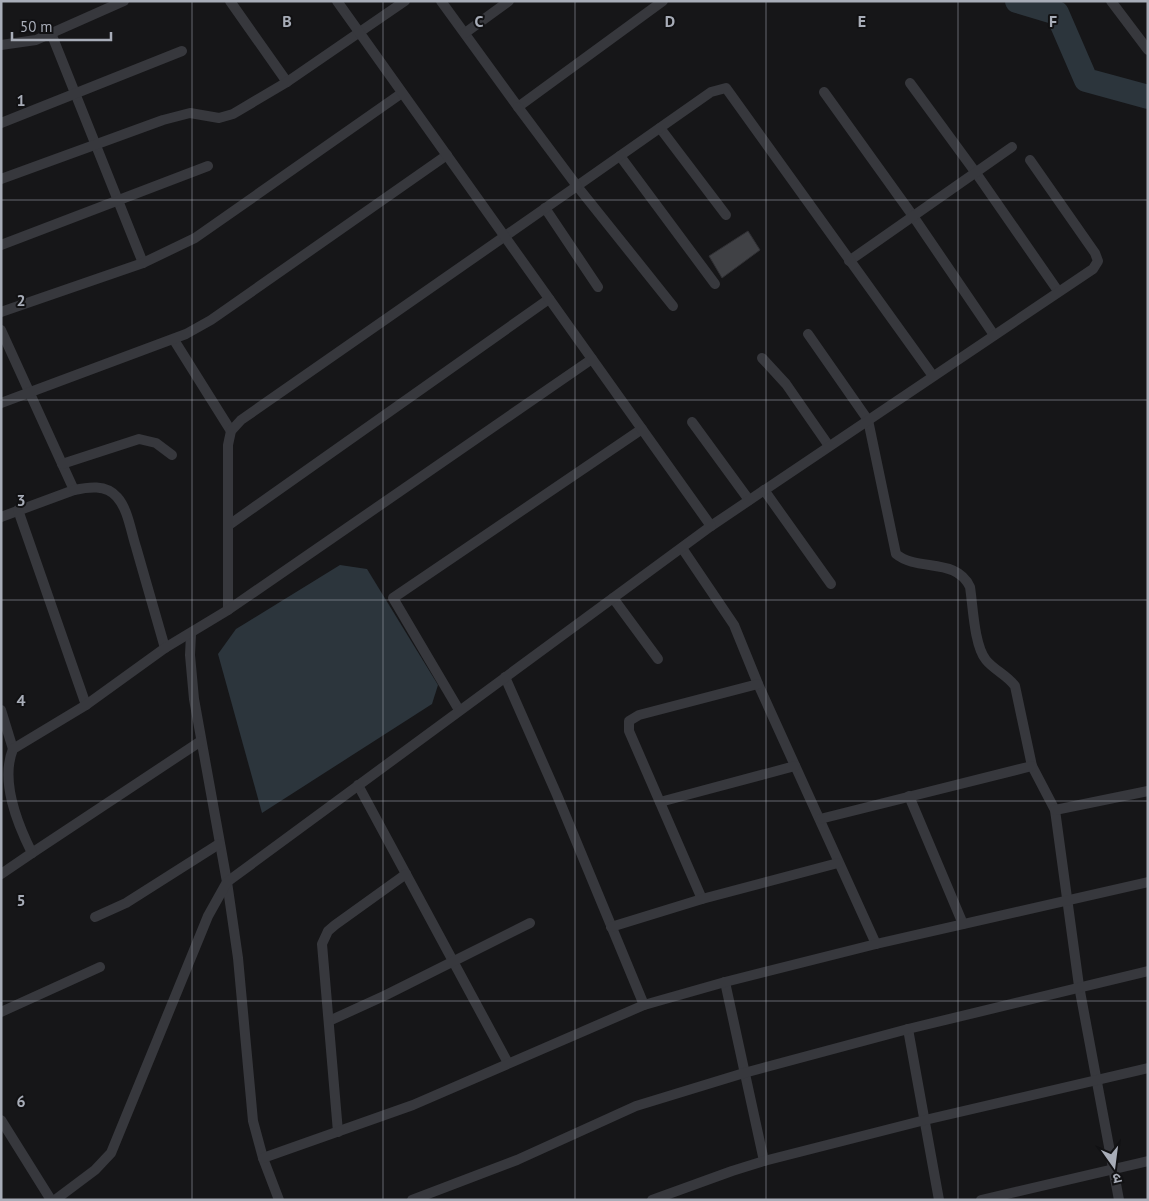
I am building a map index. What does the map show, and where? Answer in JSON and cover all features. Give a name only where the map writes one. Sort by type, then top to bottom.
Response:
[{"type":"street","points":[[1,45],[36,40],[124,1]]},
{"type":"street","points":[[230,1],[287,82]]},
{"type":"street","points":[[338,1],[711,526]]},
{"type":"street","points":[[1,179],[179,115],[200,113],[219,118],[226,117],[287,82],[405,1]]},
{"type":"street","points":[[441,1],[577,186],[673,306]]},
{"type":"street","points":[[465,33],[509,1]]},
{"type":"street","points":[[518,107],[663,1]]},
{"type":"street","points":[[1111,1],[1148,50]]},
{"type":"street","points":[[51,33],[142,263]]},
{"type":"street","points":[[1,122],[182,51]]},
{"type":"street","points":[[910,83],[976,172],[1058,291]]},
{"type":"street","points":[[228,610],[228,445],[231,431],[241,420],[711,92],[726,88],[933,376]]},
{"type":"street","points":[[1,312],[142,263],[195,238],[402,92]]},
{"type":"street","points":[[824,92],[913,216],[994,335]]},
{"type":"street","points":[[660,128],[726,215]]},
{"type":"street","points":[[849,261],[1012,147]]},
{"type":"street","points":[[1,403],[174,340],[211,320],[447,155]]},
{"type":"street","points":[[620,156],[715,284]]},
{"type":"street","points":[[1,1120],[53,1200],[94,1170],[111,1153],[208,916],[228,882],[711,526],[1058,291],[1093,270],[1098,261],[1095,253],[1030,160]]},
{"type":"street","points":[[1,245],[208,166]]},
{"type":"street","points":[[545,208],[598,287]]},
{"type":"street","points":[[229,525],[549,298]]},
{"type":"street","points":[[1,330],[74,490]]},
{"type":"street","points":[[808,334],[868,420],[896,554],[904,561],[946,567],[958,571],[965,577],[970,587],[981,651],[987,661],[1008,677],[1015,686],[1032,766],[1054,810],[1069,900],[1079,986],[1098,1079],[1119,1200]]},
{"type":"street","points":[[174,340],[231,431]]},
{"type":"street","points":[[762,358],[786,384],[829,446]]},
{"type":"street","points":[[32,853],[18,821],[10,790],[8,762],[13,749],[86,705],[165,648],[228,610],[592,359]]},
{"type":"street","points":[[692,422],[749,500]]},
{"type":"street","points":[[459,710],[393,598],[642,429]]},
{"type":"street","points":[[62,464],[139,439],[156,443],[172,455]]},
{"type":"street","points":[[1,517],[74,490],[94,486],[106,489],[117,496],[130,528],[165,648]]},
{"type":"street","points":[[764,490],[831,584]]},
{"type":"street","points":[[18,510],[86,705]]},
{"type":"street","points":[[682,548],[734,625],[758,684],[876,944]]},
{"type":"street","points":[[613,598],[658,659]]},
{"type":"street","points":[[191,634],[192,679],[219,844],[228,882],[238,958],[253,1121],[263,1158],[279,1200]]},
{"type":"street","points":[[505,677],[557,795],[644,1005]]},
{"type":"street","points":[[702,899],[629,731],[629,721],[640,715],[758,684]]},
{"type":"street","points":[[1,710],[13,749]]},
{"type":"street","points":[[1,874],[201,741]]},
{"type":"street","points":[[660,802],[795,766]]},
{"type":"street","points":[[820,819],[1032,766]]},
{"type":"street","points":[[358,785],[455,961],[508,1063]]},
{"type":"street","points":[[1054,810],[1148,791]]},
{"type":"street","points":[[909,796],[963,924]]},
{"type":"street","points":[[95,917],[126,903],[219,844]]},
{"type":"street","points":[[611,927],[702,899],[838,862]]},
{"type":"street","points":[[338,1132],[322,952],[324,937],[335,925],[406,874]]},
{"type":"street","points":[[263,1158],[413,1105],[644,1005],[725,982],[876,944],[1148,882]]},
{"type":"street","points":[[329,1021],[530,923]]},
{"type":"street","points":[[1,1012],[100,967]]},
{"type":"street","points":[[412,1200],[510,1163],[636,1106],[744,1073],[908,1029],[1079,986],[1148,971]]},
{"type":"street","points":[[725,982],[764,1161]]},
{"type":"street","points":[[908,1029],[939,1200]]},
{"type":"street","points":[[652,1200],[764,1161],[925,1120],[1148,1068]]},
{"type":"street","points":[[981,1200],[1148,1161]]},
{"type":"shaded area","points":[[340,565],[367,569],[438,685],[432,704],[262,813],[218,654],[236,629]]},
{"type":"building","points":[[748,231],[760,250],[722,278],[709,256]]},
{"type":"waterway","points":[[1017,1],[1057,13],[1086,80],[1148,97]]}]
